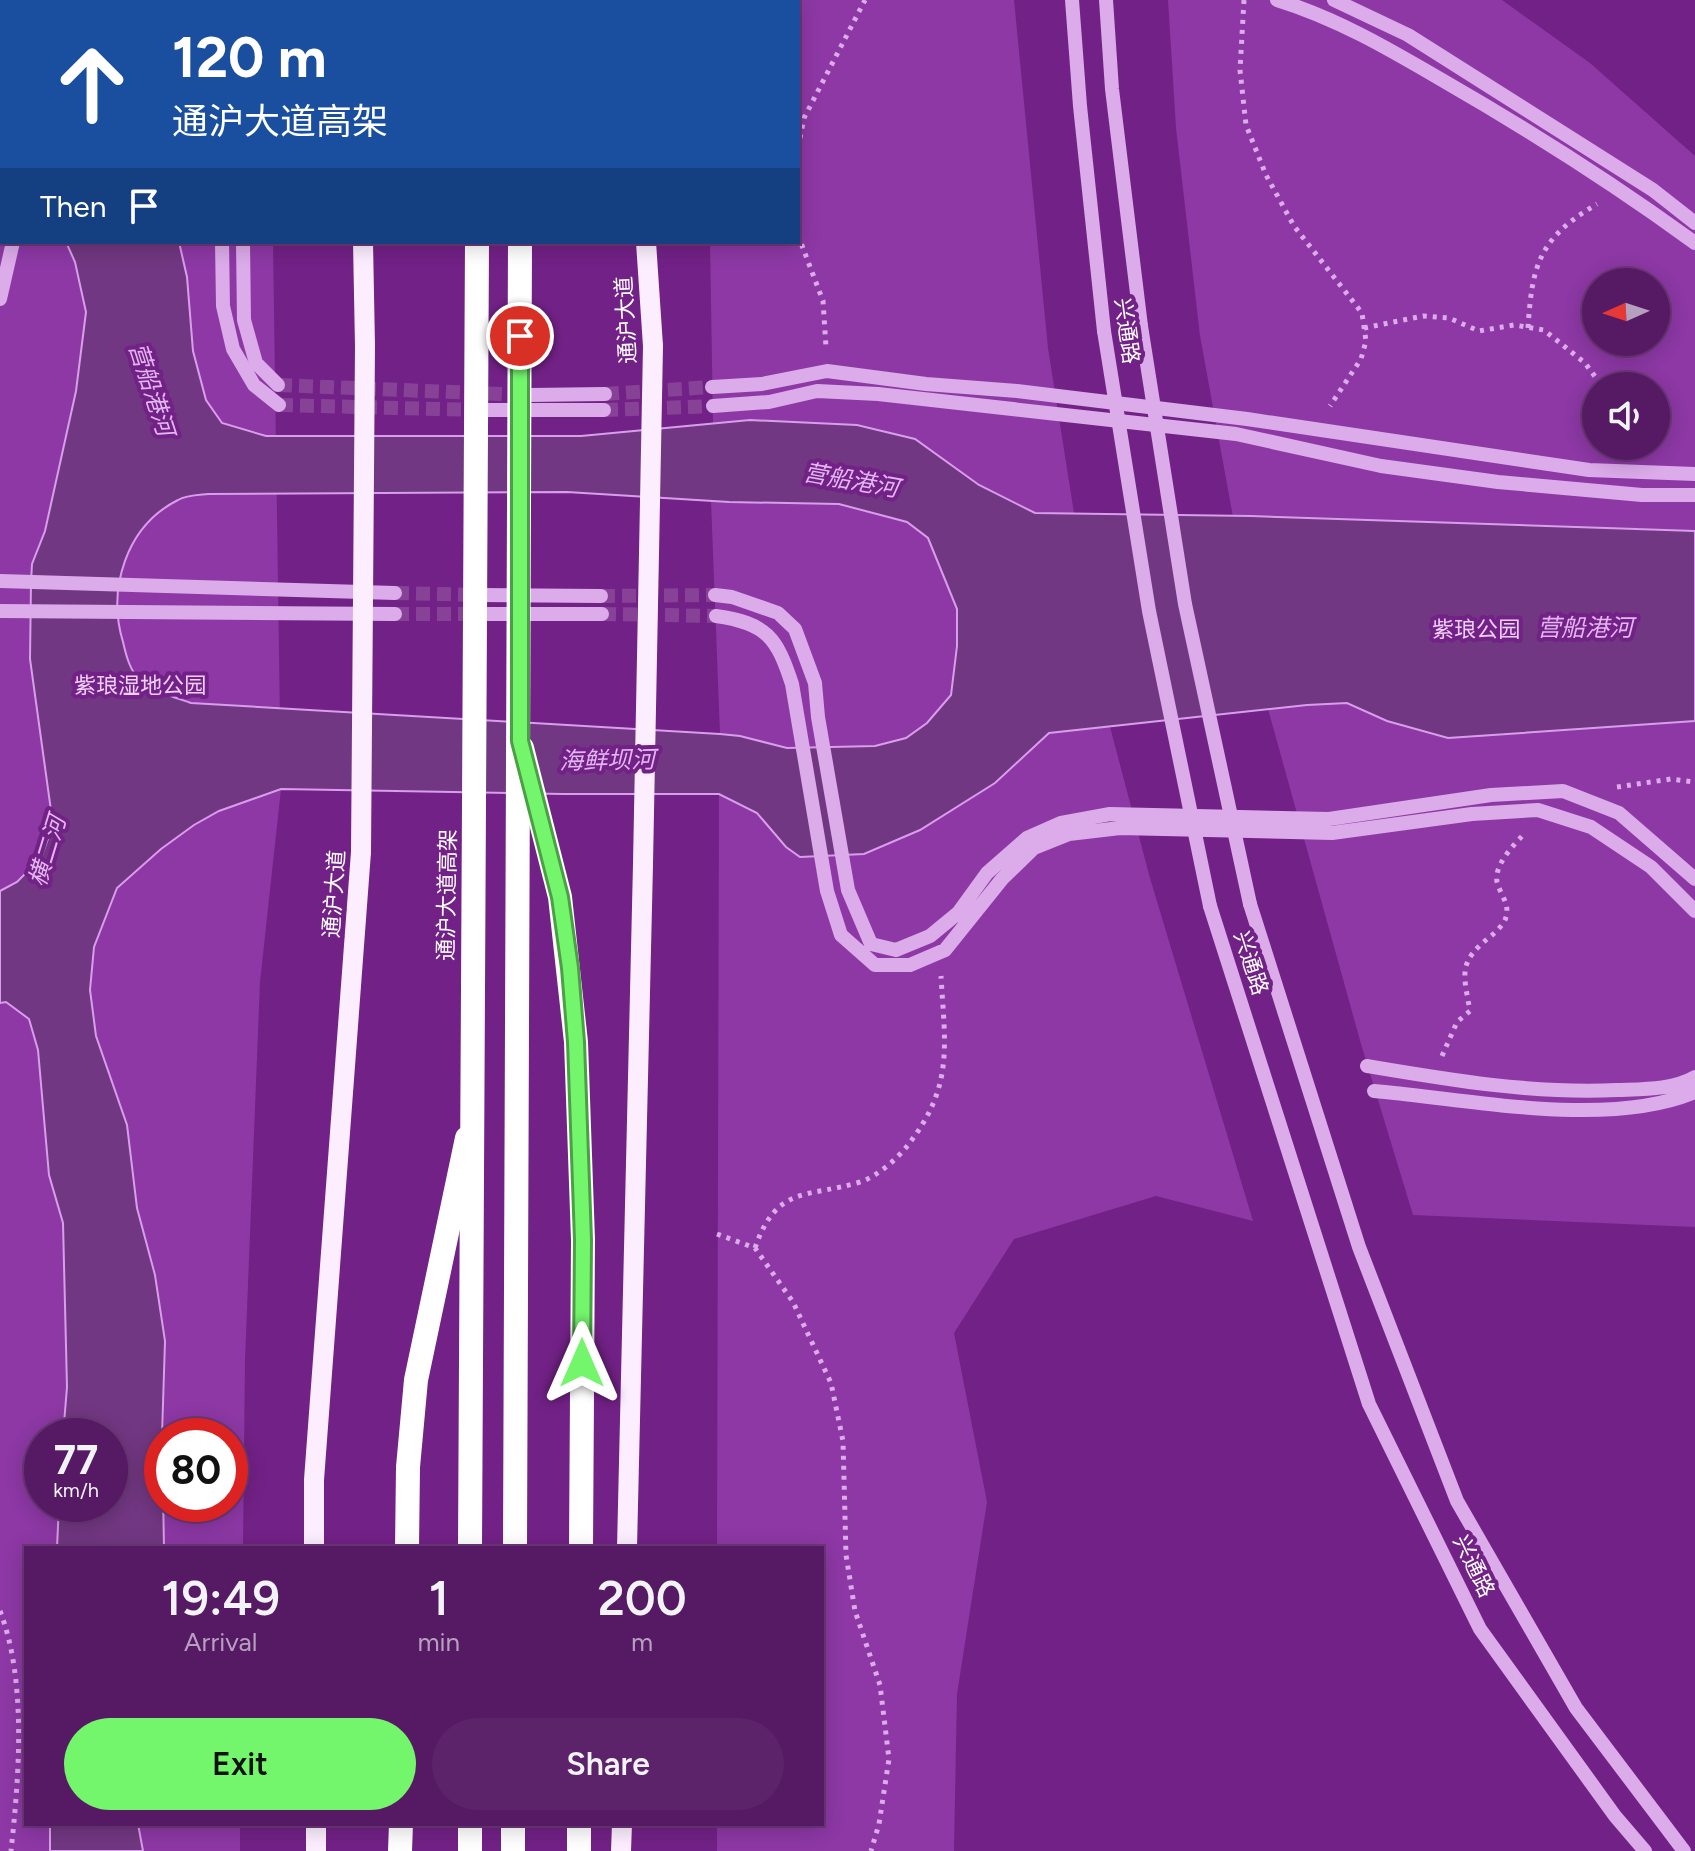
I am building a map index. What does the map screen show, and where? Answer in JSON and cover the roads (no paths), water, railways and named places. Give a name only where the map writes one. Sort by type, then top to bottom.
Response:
[{"type":"highway","name":"通沪大道高架","points":[[470,1546],[477,244]]},
{"type":"highway","points":[[515,1546],[520,244]]},
{"type":"highway","points":[[520,741],[560,897],[576,1042],[583,1240],[581,1546]]},
{"type":"highway","points":[[407,1546],[408,1467],[416,1380],[471,1120]]},
{"type":"highway","points":[[400,1851],[401,1826]]},
{"type":"highway","points":[[470,1826],[470,1851]]},
{"type":"highway","points":[[513,1826],[513,1851]]},
{"type":"highway","points":[[579,1826],[579,1851]]},
{"type":"main road","name":"通沪大道","points":[[314,1546],[314,1480],[361,852],[363,244]]},
{"type":"main road","name":"通沪大道","points":[[627,1546],[653,346],[646,244]]},
{"type":"main road","points":[[316,1826],[316,1851]]},
{"type":"main road","points":[[621,1851],[622,1826]]},
{"type":"street","name":"兴通路","points":[[1072,0],[1104,331],[1149,611],[1210,906],[1369,1404],[1480,1629],[1615,1816],[1645,1851]]},
{"type":"street","name":"兴通路","points":[[1106,0],[1112,89],[1141,326],[1185,604],[1250,904],[1359,1247],[1457,1501],[1576,1708],[1684,1851]]},
{"type":"street","points":[[1277,0],[1317,12],[1494,109],[1695,243]]},
{"type":"street","points":[[1334,0],[1408,35],[1653,190],[1695,223]]},
{"type":"street","points":[[0,299],[13,244]]},
{"type":"street","points":[[222,244],[223,306],[233,349],[254,385],[279,405]]},
{"type":"street","points":[[243,244],[244,320],[256,363],[278,385]]},
{"type":"street","points":[[712,387],[762,384],[827,371],[926,384],[1033,392],[1317,429],[1589,470],[1695,474]]},
{"type":"street","points":[[713,406],[769,402],[817,391],[878,394],[1236,434],[1381,466],[1498,482],[1642,495],[1695,495]]},
{"type":"street","points":[[530,395],[605,394]]},
{"type":"street","points":[[478,410],[604,410]]},
{"type":"street","points":[[0,581],[395,593]]},
{"type":"street","points":[[479,595],[601,596]]},
{"type":"street","points":[[715,595],[759,605],[778,613],[795,629],[815,683],[848,890],[871,944],[896,950],[930,936],[958,913],[987,873],[1027,838],[1061,823],[1110,814],[1329,819],[1491,795],[1563,791],[1619,813],[1695,879]]},
{"type":"street","points":[[0,611],[395,614]]},
{"type":"street","points":[[478,614],[602,614]]},
{"type":"street","points":[[716,616],[752,626],[770,636],[782,652],[792,684],[827,891],[841,935],[875,965],[910,965],[945,950],[1002,879],[1034,848],[1069,834],[1120,828],[1332,833],[1472,814],[1538,810],[1591,827],[1651,867],[1695,911]]},
{"type":"street","points":[[1367,1066],[1519,1089],[1588,1092],[1657,1089],[1695,1077]]},
{"type":"street","points":[[1374,1091],[1526,1108],[1601,1108],[1670,1103],[1695,1092]]},
{"type":"water","points":[[67,244],[179,244],[187,277],[193,351],[206,400],[222,423],[266,436],[581,436],[750,420],[857,425],[915,439],[979,485],[1035,513],[1251,516],[1695,531],[1695,721],[1448,738],[1387,721],[1347,703],[1049,733],[995,783],[920,830],[864,854],[800,857],[786,847],[757,813],[719,794],[281,789],[219,811],[161,849],[117,888],[94,947],[90,990],[96,1036],[127,1125],[137,1208],[155,1275],[165,1341],[163,1418],[144,1418],[144,1522],[164,1522],[164,1546],[57,1546],[58,1522],[128,1522],[128,1418],[64,1418],[67,1387],[63,1223],[49,1175],[38,1050],[29,1019],[6,1002],[0,1003],[0,891],[17,882],[41,858],[53,825],[30,659],[31,582],[32,564],[45,531],[76,391],[86,312],[75,262]],"holes":[[[567,492],[729,502],[839,504],[907,522],[928,538],[957,609],[957,646],[951,695],[927,723],[906,738],[875,746],[787,748],[720,734],[191,703],[158,691],[137,677],[127,658],[119,622],[120,581],[134,542],[160,511],[188,496]]]},
{"type":"water","points":[[50,1826],[138,1826],[143,1851],[50,1851]]},
{"type":"tunnel","points":[[278,385],[526,395]]},
{"type":"tunnel","points":[[605,394],[712,387]]},
{"type":"tunnel","points":[[279,405],[478,410]]},
{"type":"tunnel","points":[[604,410],[713,406]]},
{"type":"tunnel","points":[[395,593],[479,595]]},
{"type":"tunnel","points":[[601,596],[715,595]]},
{"type":"tunnel","points":[[395,614],[478,614]]},
{"type":"tunnel","points":[[602,614],[716,616]]},
{"type":"water label","name":"营船港河","points":[[152,389]]},
{"type":"water label","name":"营船港河","points":[[851,480]]},
{"type":"water label","name":"营船港河","points":[[1585,627]]},
{"type":"water label","name":"海鲜坝河","points":[[607,760]]},
{"type":"water label","name":"横二河","points":[[47,851]]},
{"type":"park label","name":"紫琅公园","points":[[1476,629]]},
{"type":"park label","name":"紫琅湿地公园","points":[[140,685]]}]
